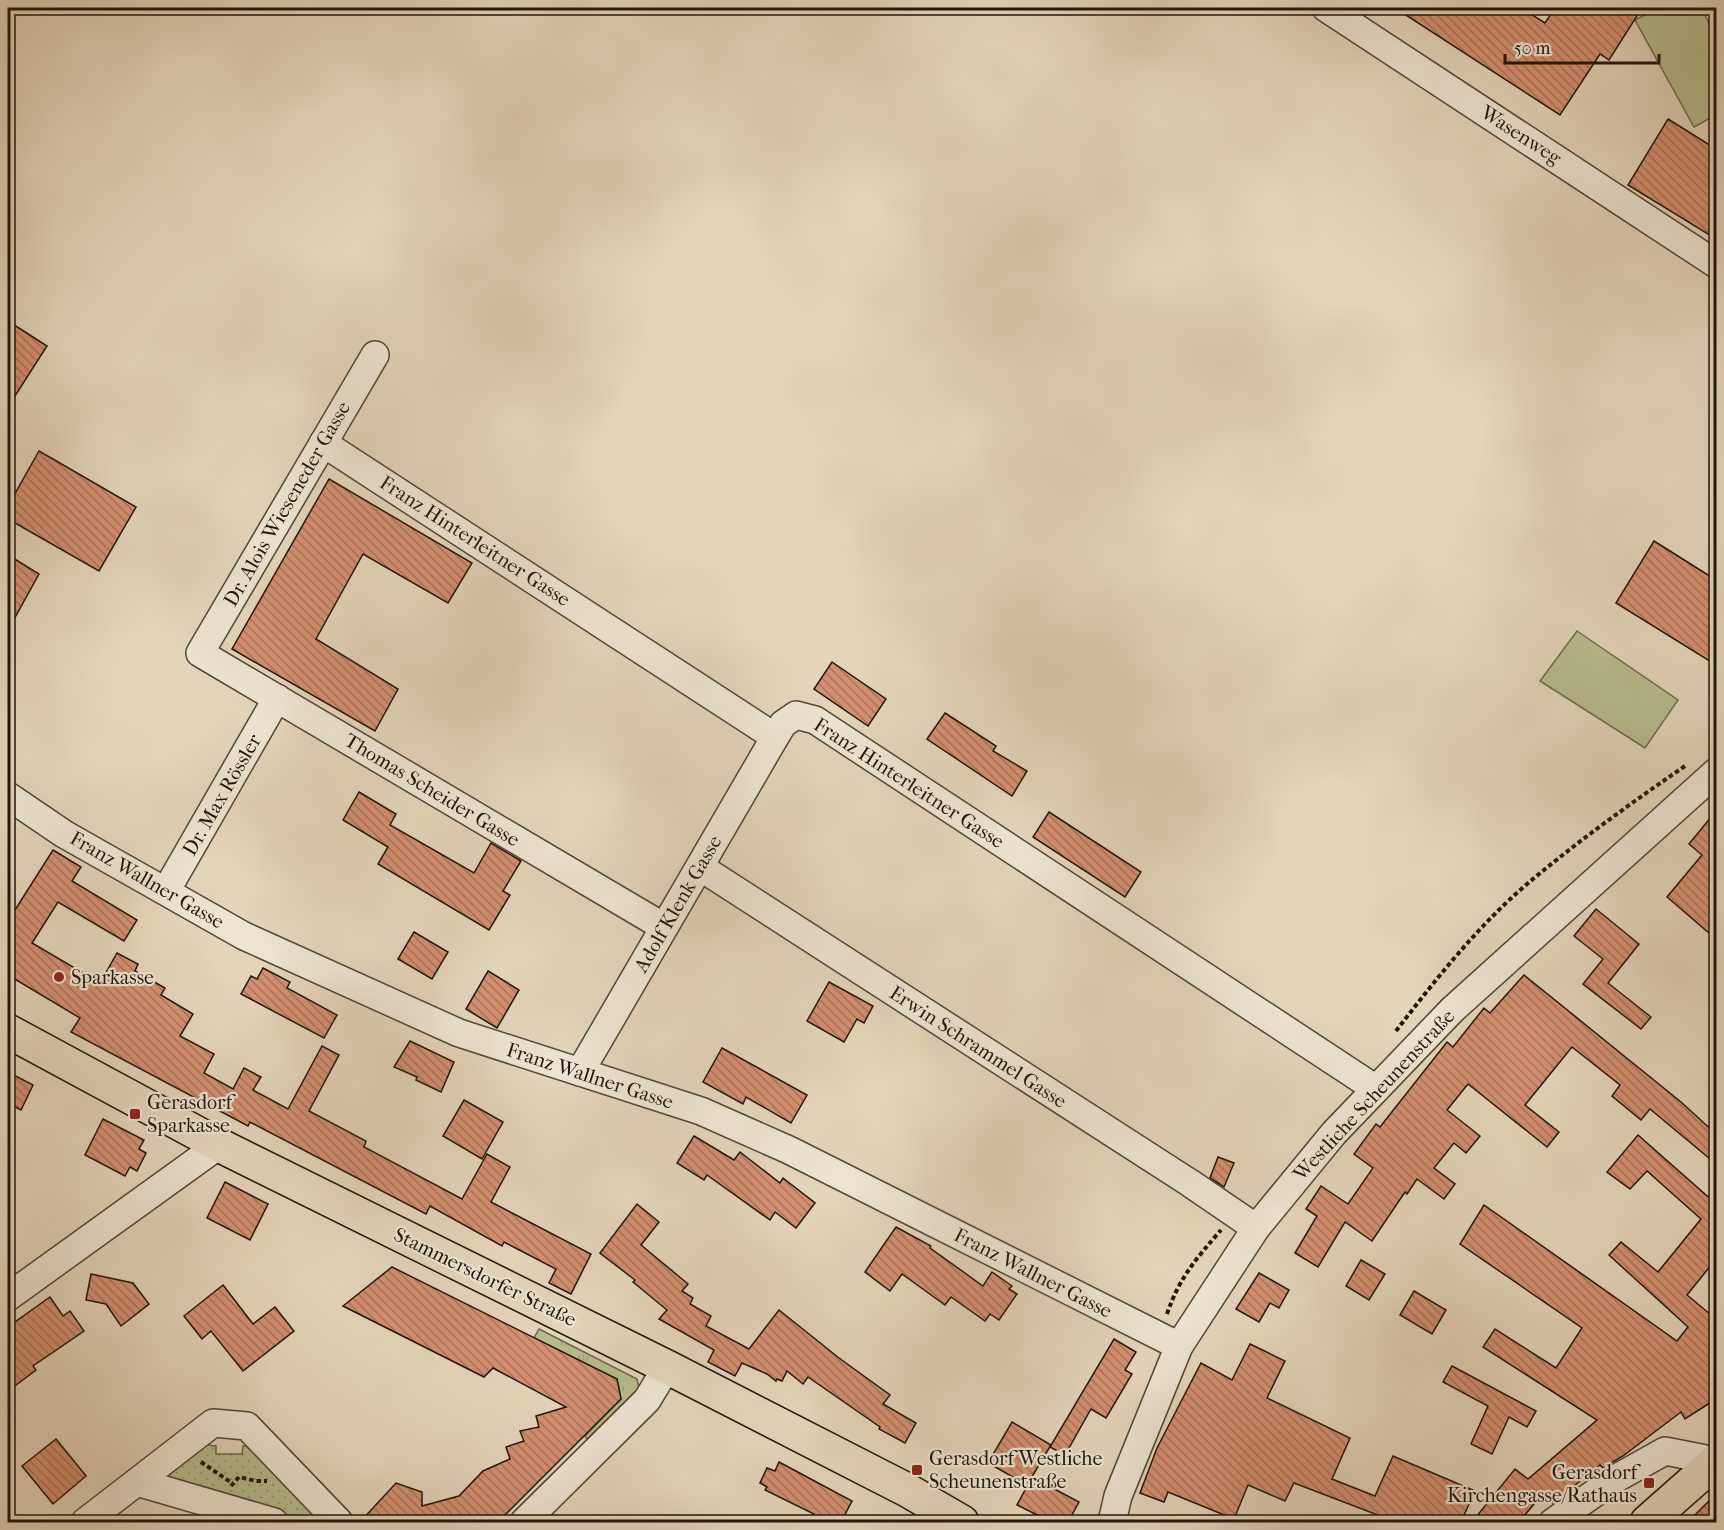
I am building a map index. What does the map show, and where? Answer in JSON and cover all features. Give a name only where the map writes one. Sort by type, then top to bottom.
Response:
[{"type":"main road","name":"Stammersdorfer Straße","points":[[8,1031],[219,1145],[667,1367],[907,1490],[962,1522]]},
{"type":"main road","points":[[1647,1522],[1716,1461]]},
{"type":"street","name":"Wasenweg","points":[[1326,8],[1716,264]]},
{"type":"street","name":"Dr. Alois Wieseneder Gasse","points":[[200,653],[375,354]]},
{"type":"street","name":"Franz Hinterleitner Gasse","points":[[323,443],[775,737],[783,724],[796,715],[815,720],[1376,1089]]},
{"type":"street","name":"Thomas Scheider Gasse","points":[[200,653],[664,927]]},
{"type":"street","name":"Dr. Max Rössler","points":[[166,891],[277,699]]},
{"type":"street","name":"Adolf Klenk Gasse","points":[[580,1072],[775,737]]},
{"type":"street","name":"Westliche Scheunenstraße","points":[[1112,1522],[1118,1496],[1179,1346],[1256,1228],[1334,1133],[1452,1010],[1716,772]]},
{"type":"street","name":"Franz Wallner Gasse","points":[[8,796],[64,834],[244,936],[459,1034],[701,1111],[778,1145],[1179,1346]]},
{"type":"street","name":"Erwin Schrammel Gasse","points":[[700,867],[1190,1183],[1256,1228]]},
{"type":"street","points":[[8,1297],[219,1145]]},
{"type":"street","points":[[524,1522],[647,1400],[667,1367]]},
{"type":"street","points":[[85,1522],[213,1423],[247,1426],[339,1522]]},
{"type":"street","points":[[1563,1520],[1616,1479],[1665,1451],[1716,1461]]},
{"type":"street","points":[[137,1482],[227,1495],[274,1522]]},
{"type":"path","points":[[183,1447],[211,1470],[227,1495],[239,1477],[256,1481],[274,1479],[288,1470]]},
{"type":"green space","points":[[1658,8],[1701,8],[1716,36],[1716,115],[1694,127],[1635,20]]},
{"type":"green space","points":[[1577,631],[1678,700],[1645,748],[1540,681]]},
{"type":"green space","points":[[539,1329],[637,1379],[639,1388],[587,1439],[585,1436],[621,1399],[617,1379],[534,1338]]},
{"type":"green space","points":[[199,1444],[216,1446],[216,1454],[242,1454],[243,1446],[252,1447],[326,1522],[308,1522],[172,1482],[166,1471]]},
{"type":"building","points":[[1395,8],[1521,8],[1545,23],[1555,8],[1642,8],[1609,60],[1600,54],[1560,115]]},
{"type":"building","points":[[1668,119],[1716,149],[1716,239],[1628,185]]},
{"type":"building","points":[[8,321],[47,346],[8,407]]},
{"type":"building","points":[[39,451],[136,507],[99,571],[8,519],[8,506]]},
{"type":"building","points":[[329,479],[472,563],[448,603],[363,554],[316,639],[398,689],[375,731],[232,649]]},
{"type":"building","points":[[1654,541],[1716,580],[1716,665],[1616,603]]},
{"type":"building","points":[[8,555],[39,574],[8,630]]},
{"type":"building","points":[[832,662],[886,699],[868,726],[814,689]]},
{"type":"building","points":[[945,713],[996,746],[993,751],[1027,771],[1012,796],[927,739]]},
{"type":"building","points":[[359,792],[396,814],[390,825],[474,873],[491,843],[521,861],[503,891],[510,895],[489,930],[378,864],[388,847],[343,820]]},
{"type":"building","points":[[1716,811],[1716,939],[1667,897],[1702,855],[1689,844]]},
{"type":"building","points":[[1049,812],[1141,872],[1125,897],[1033,837]]},
{"type":"building","points":[[53,850],[81,867],[72,881],[137,920],[124,941],[58,902],[32,943],[100,983],[117,953],[138,964],[135,971],[165,988],[161,995],[193,1014],[180,1036],[214,1054],[204,1073],[233,1089],[244,1068],[261,1077],[253,1090],[288,1109],[322,1046],[339,1055],[309,1111],[366,1141],[364,1147],[462,1199],[487,1154],[510,1167],[491,1202],[591,1254],[571,1294],[549,1283],[556,1269],[504,1242],[502,1246],[430,1206],[426,1214],[250,1122],[248,1126],[71,1032],[80,1018],[8,975],[8,921]]},
{"type":"building","points":[[1596,909],[1639,944],[1608,983],[1651,1017],[1641,1029],[1583,984],[1603,959],[1574,936]]},
{"type":"building","points":[[414,932],[448,952],[432,979],[398,959]]},
{"type":"building","points":[[263,968],[290,982],[287,988],[337,1015],[324,1038],[241,994],[251,976],[257,979]]},
{"type":"building","points":[[488,971],[519,990],[497,1028],[466,1009]]},
{"type":"building","points":[[1524,975],[1681,1102],[1716,1134],[1716,1164],[1650,1109],[1641,1120],[1612,1096],[1620,1085],[1572,1047],[1525,1105],[1559,1132],[1547,1147],[1468,1084],[1447,1110],[1480,1136],[1466,1153],[1454,1143],[1434,1168],[1455,1184],[1444,1199],[1417,1179],[1407,1194],[1405,1192],[1372,1241],[1345,1222],[1318,1267],[1295,1253],[1317,1216],[1306,1209],[1321,1186],[1348,1204],[1373,1168],[1354,1154],[1376,1124],[1380,1127],[1447,1042],[1453,1047],[1484,1008],[1490,1013]]},
{"type":"building","points":[[829,982],[873,1006],[864,1023],[857,1019],[844,1042],[807,1021]]},
{"type":"building","points":[[410,1041],[454,1062],[441,1092],[416,1080],[417,1077],[394,1067]]},
{"type":"building","points":[[722,1048],[807,1095],[791,1123],[746,1097],[743,1104],[703,1082]]},
{"type":"building","points":[[8,1072],[33,1085],[21,1110],[8,1103]]},
{"type":"building","points":[[464,1100],[503,1122],[482,1159],[443,1136]]},
{"type":"building","points":[[103,1119],[144,1140],[139,1149],[146,1153],[137,1171],[130,1167],[125,1176],[85,1155]]},
{"type":"building","points":[[1638,1135],[1714,1202],[1716,1199],[1716,1259],[1687,1295],[1716,1319],[1716,1399],[1685,1419],[1681,1412],[1623,1456],[1603,1468],[1600,1465],[1553,1503],[1544,1492],[1519,1522],[1472,1522],[1515,1469],[1528,1479],[1597,1420],[1483,1347],[1495,1329],[1556,1368],[1582,1328],[1460,1244],[1484,1205],[1677,1341],[1688,1327],[1609,1255],[1621,1242],[1658,1272],[1701,1219],[1647,1171],[1630,1189],[1607,1172]]},
{"type":"building","points":[[694,1136],[734,1160],[740,1152],[780,1183],[783,1178],[815,1203],[796,1228],[775,1212],[770,1220],[707,1175],[704,1180],[677,1163]]},
{"type":"building","points":[[1218,1157],[1234,1163],[1224,1187],[1210,1178]]},
{"type":"building","points":[[225,1182],[268,1204],[250,1240],[207,1218]]},
{"type":"building","points":[[637,1204],[659,1222],[641,1245],[688,1284],[682,1291],[693,1298],[690,1304],[711,1316],[706,1326],[749,1349],[779,1310],[890,1395],[883,1404],[916,1423],[905,1443],[879,1429],[880,1427],[808,1377],[803,1384],[787,1371],[782,1381],[777,1379],[776,1381],[767,1374],[742,1363],[735,1376],[708,1362],[714,1350],[659,1319],[667,1310],[633,1282],[635,1280],[600,1253]]},
{"type":"building","points":[[896,1227],[931,1246],[930,1248],[983,1286],[992,1272],[1012,1286],[1009,1289],[1017,1294],[999,1320],[990,1314],[985,1321],[951,1297],[945,1305],[902,1274],[890,1291],[865,1272]]},
{"type":"building","points":[[1361,1260],[1385,1274],[1369,1300],[1346,1286]]},
{"type":"building","points":[[392,1267],[617,1379],[621,1399],[498,1522],[360,1522],[396,1483],[422,1492],[422,1506],[459,1496],[483,1471],[510,1459],[506,1447],[524,1441],[520,1431],[539,1427],[536,1416],[566,1407],[493,1368],[484,1377],[343,1306]]},
{"type":"building","points":[[1259,1273],[1289,1290],[1279,1308],[1270,1303],[1259,1322],[1236,1309]]},
{"type":"building","points":[[91,1274],[133,1283],[149,1304],[121,1326],[106,1304],[86,1300]]},
{"type":"building","points":[[223,1285],[253,1324],[275,1307],[294,1331],[243,1371],[211,1331],[202,1339],[184,1316]]},
{"type":"building","points":[[1414,1291],[1446,1310],[1432,1334],[1400,1315]]},
{"type":"building","points":[[50,1297],[63,1316],[70,1311],[84,1331],[33,1366],[36,1370],[8,1391],[8,1327]]},
{"type":"building","points":[[1114,1339],[1136,1352],[1125,1370],[1132,1374],[1106,1418],[1091,1409],[1065,1455],[1050,1447]]},
{"type":"building","points":[[1250,1344],[1285,1361],[1267,1398],[1350,1438],[1332,1479],[1375,1496],[1393,1456],[1475,1491],[1461,1522],[1396,1522],[1294,1483],[1285,1501],[1248,1485],[1234,1519],[1168,1492],[1164,1502],[1140,1493],[1157,1448],[1201,1363],[1232,1380]]},
{"type":"building","points":[[1452,1366],[1536,1411],[1527,1427],[1509,1417],[1492,1454],[1471,1444],[1488,1406],[1443,1382]]},
{"type":"building","points":[[1012,1422],[1051,1445],[1027,1485],[988,1463]]},
{"type":"building","points":[[56,1439],[86,1476],[53,1504],[22,1466]]},
{"type":"building","points":[[779,1462],[852,1501],[841,1522],[821,1522],[812,1518],[814,1514],[765,1490],[767,1487],[760,1483],[767,1468],[775,1471]]},
{"type":"building","points":[[1032,1477],[1079,1502],[1068,1522],[1056,1516],[1051,1522],[1017,1505]]},
{"type":"building","points":[[1716,1494],[1716,1522],[1688,1522]]},
{"type":"place","name":"Sparkasse","points":[[59,977]]},
{"type":"place","name":"Gerasdorf Sparkasse","points":[[135,1114]]},
{"type":"place","name":"Gerasdorf Westliche Scheunenstraße","points":[[917,1470]]},
{"type":"place","name":"Gerasdorf Kirchengasse/Rathaus","points":[[1649,1483]]}]
